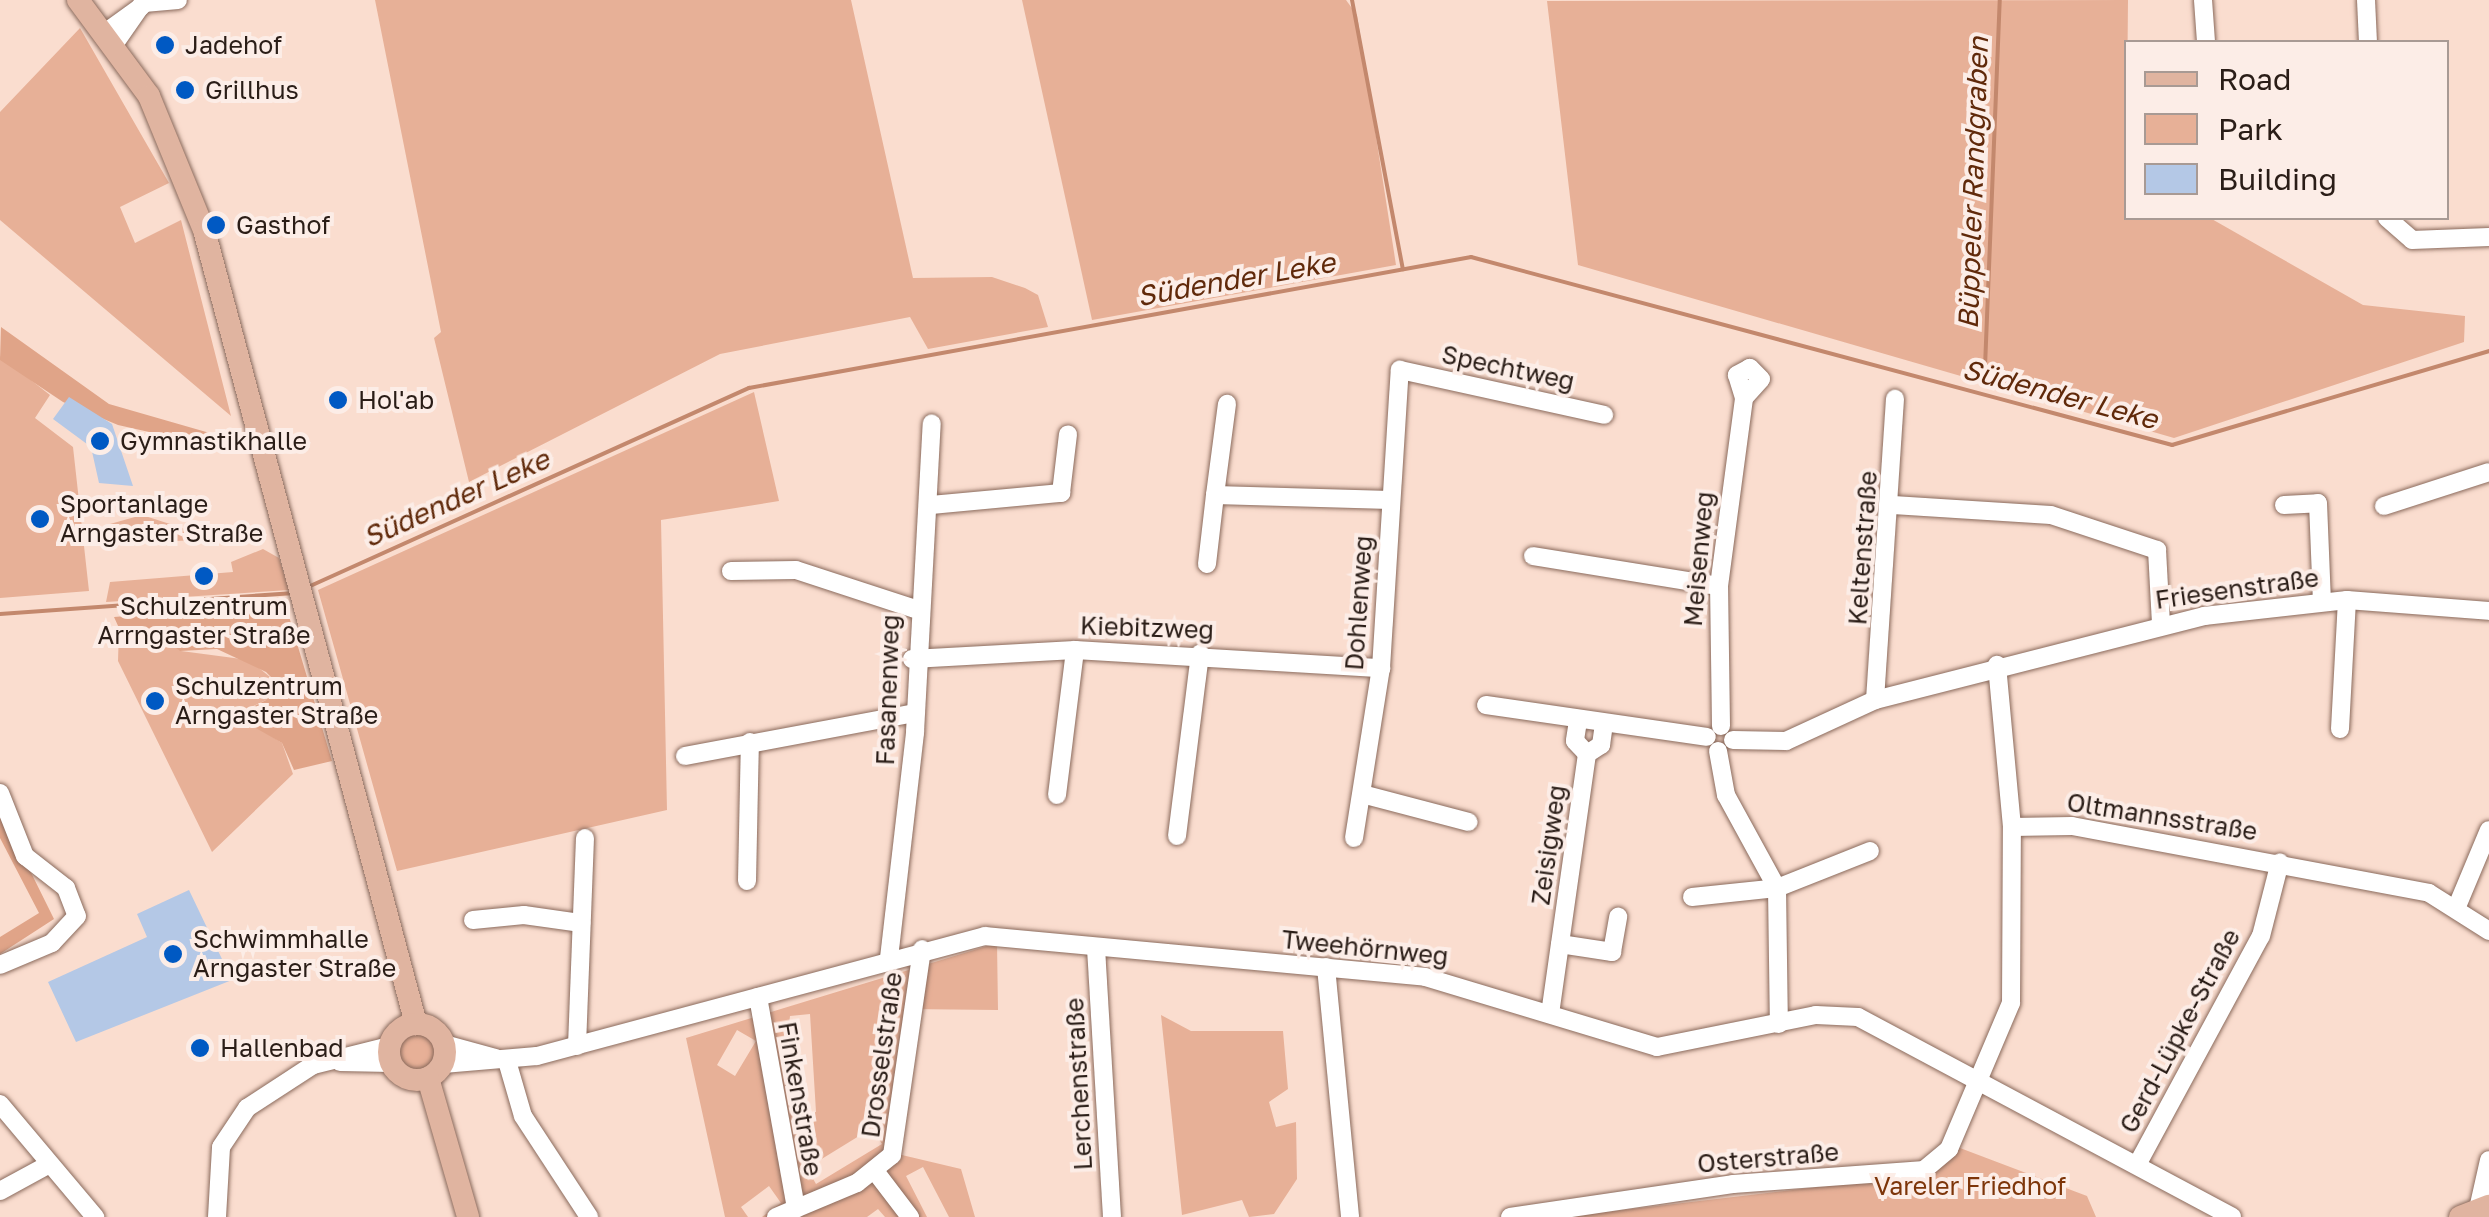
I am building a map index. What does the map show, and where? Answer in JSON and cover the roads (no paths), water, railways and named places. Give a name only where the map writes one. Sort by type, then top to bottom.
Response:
[{"type":"main road","points":[[78,0],[110,38],[162,122],[204,230],[390,940],[399,1041],[432,1066],[454,1182],[468,1217]]},
{"type":"main road","points":[[399,1041],[432,1066]]},
{"type":"street","points":[[110,38],[144,3],[178,0]]},
{"type":"street","points":[[2203,0],[2206,40]]},
{"type":"street","points":[[2366,0],[2368,40]]},
{"type":"street","points":[[2389,220],[2412,240],[2489,237]]},
{"type":"street","name":"Spechtweg","points":[[1400,370],[1604,415]]},
{"type":"street","name":"Dohlenweg","points":[[1354,838],[1366,794],[1381,668],[1400,370]]},
{"type":"street","name":"Meisenweg","points":[[1744,398],[1719,586],[1720,738],[1726,795],[1777,888],[1778,1024]]},
{"type":"street","name":"Keltenstraße","points":[[1875,700],[1893,505],[1896,399]]},
{"type":"street","points":[[1208,564],[1227,404]]},
{"type":"street","name":"Fasanenweg","points":[[889,958],[914,713],[915,609],[931,505],[932,423]]},
{"type":"street","points":[[931,505],[1062,493],[1068,434]]},
{"type":"street","points":[[2384,506],[2489,472]]},
{"type":"street","points":[[1215,495],[1390,500]]},
{"type":"street","points":[[2284,505],[2318,502],[2322,602]]},
{"type":"street","points":[[1893,505],[2051,515],[2157,550],[2161,624]]},
{"type":"street","points":[[1533,556],[1719,586]]},
{"type":"street","points":[[732,570],[796,570],[915,609]]},
{"type":"street","points":[[2340,730],[2347,600]]},
{"type":"street","name":"Friesenstraße","points":[[1604,724],[1720,738],[1786,741],[1875,700],[2161,624],[2347,600],[2489,611]]},
{"type":"street","points":[[1056,796],[1075,650]]},
{"type":"street","name":"Kiebitzweg","points":[[912,660],[1075,650],[1200,654],[1381,668]]},
{"type":"street","points":[[1177,836],[1200,654]]},
{"type":"street","points":[[1984,1082],[2011,1003],[2012,827],[1997,666]]},
{"type":"street","points":[[1486,705],[1604,724]]},
{"type":"street","points":[[685,756],[914,713]]},
{"type":"street","name":"Zeisigweg","points":[[1578,721],[1575,741],[1587,754]]},
{"type":"street","name":"Zeisigweg","points":[[1550,1014],[1587,754],[1601,745],[1604,724]]},
{"type":"street","points":[[748,880],[750,742]]},
{"type":"street","points":[[0,793],[25,856],[66,888],[77,916],[52,942],[0,965]]},
{"type":"street","points":[[1366,794],[1469,822]]},
{"type":"street","name":"Oltmannsstraße","points":[[2012,827],[2072,826],[2280,862],[2458,904],[2489,932]]},
{"type":"street","points":[[2458,904],[2489,830]]},
{"type":"street","points":[[577,1046],[586,838]]},
{"type":"street","points":[[1692,897],[1777,888],[1870,850]]},
{"type":"street","name":"Gerd-Lüpke-Straße","points":[[2137,1165],[2261,936],[2280,862]]},
{"type":"street","points":[[473,920],[524,914],[582,924]]},
{"type":"street","name":"Zeisigweg","points":[[1560,944],[1612,952],[1618,917]]},
{"type":"street","name":"Tweehörnweg","points":[[432,1066],[506,1061],[577,1046],[922,949],[984,936],[1326,967],[1471,986],[1657,1047],[1778,1024],[1858,1017],[2232,1217]]},
{"type":"street","name":"Lerchenstraße","points":[[1096,948],[1112,1217]]},
{"type":"street","name":"Drosselstraße","points":[[776,1217],[875,1171],[900,1139],[922,949]]},
{"type":"street","points":[[1326,967],[1350,1217]]},
{"type":"street","name":"Finkenstraße","points":[[758,997],[796,1209]]},
{"type":"street","points":[[217,1217],[222,1147],[235,1120],[289,1076],[399,1041]]},
{"type":"street","points":[[506,1061],[523,1116],[588,1217]]},
{"type":"street","name":"Osterstraße","points":[[1510,1217],[1733,1184],[1924,1170],[1949,1149],[1984,1082]]},
{"type":"street","points":[[0,1104],[46,1166],[95,1217]]},
{"type":"street","points":[[2476,1211],[2489,1160]]},
{"type":"street","points":[[0,1192],[46,1166]]},
{"type":"street","points":[[875,1171],[910,1217]]},
{"type":"waterway","points":[[1352,0],[1403,269]]},
{"type":"waterway","name":"Büppeler Randgraben","points":[[1985,367],[2000,0]]},
{"type":"waterway","name":"Südender Leke","points":[[308,587],[749,388],[1471,257],[2172,445],[2489,351]]},
{"type":"waterway","name":"Südender Leke","points":[[0,614],[294,593]]},
{"type":"place","name":"Jadehof","points":[[165,45]]},
{"type":"place","name":"Grillhus","points":[[185,90]]},
{"type":"place","name":"Gasthof","points":[[216,225]]},
{"type":"place","name":"Hol'ab","points":[[338,400]]},
{"type":"place","name":"Gymnastikhalle","points":[[100,441]]},
{"type":"place","name":"Sportanlage Arngaster Straße","points":[[40,519]]},
{"type":"place","name":"Schulzentrum Arrngaster Straße","points":[[204,576]]},
{"type":"place","name":"Schulzentrum Arngaster Straße","points":[[155,701]]},
{"type":"place","name":"Schwimmhalle Arngaster Straße","points":[[173,954]]},
{"type":"place","name":"Hallenbad","points":[[200,1048]]},
{"type":"park label","name":"Vareler Friedhof","points":[[1970,1186]]}]
